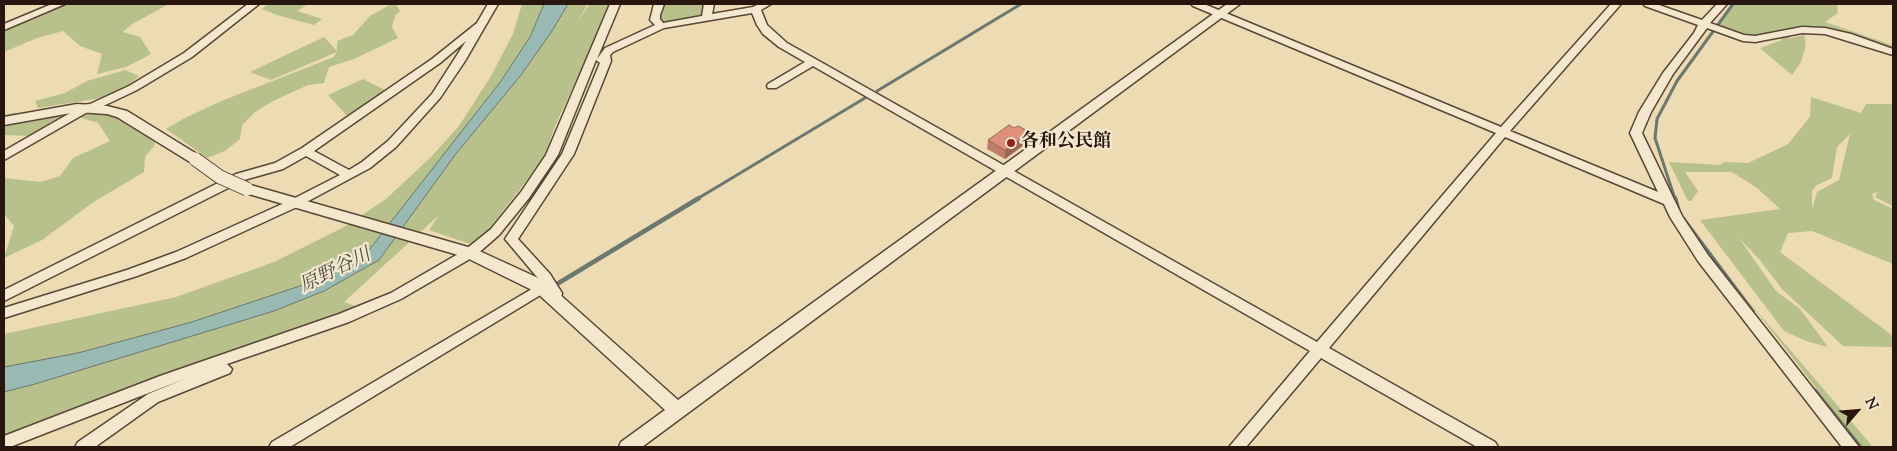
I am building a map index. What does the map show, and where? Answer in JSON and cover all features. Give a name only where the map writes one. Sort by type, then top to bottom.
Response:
[{"type":"street","points":[[4,27],[60,4]]},
{"type":"street","points":[[4,156],[91,107],[133,88],[188,55],[254,4]]},
{"type":"street","points":[[4,313],[132,273],[181,255],[302,205],[366,165],[392,144],[436,96],[493,4]]},
{"type":"street","points":[[4,443],[165,380],[344,318],[396,296],[467,252],[495,232],[525,195],[552,154],[615,4]]},
{"type":"street","points":[[659,4],[655,20],[661,26]]},
{"type":"street","points":[[706,18],[710,4]]},
{"type":"street","points":[[1196,4],[1668,201]]},
{"type":"street","points":[[628,447],[1234,4]]},
{"type":"street","points":[[1237,447],[1503,132],[1616,4]]},
{"type":"street","points":[[1648,4],[1743,38],[1755,39],[1802,30],[1825,31],[1847,36],[1893,52]]},
{"type":"street","points":[[1722,4],[1703,25],[1699,34],[1668,73],[1645,112],[1636,133],[1676,217],[1702,258],[1844,444]]},
{"type":"street","points":[[563,127],[582,100],[609,50],[661,26],[761,6],[762,25],[773,39],[1490,447]]},
{"type":"street","points":[[4,296],[240,177],[279,166],[306,151],[436,61],[480,26]]},
{"type":"street","points":[[555,300],[555,293],[545,277],[511,239],[568,154],[606,61],[605,55]]},
{"type":"street","points":[[772,86],[813,62]]},
{"type":"street","points":[[4,121],[53,111],[91,107],[122,114],[220,176],[247,189],[467,252],[542,288],[678,410]]},
{"type":"street","points":[[306,151],[349,175]]},
{"type":"street","points":[[278,447],[542,288]]},
{"type":"street","points":[[83,447],[152,398],[300,341],[344,318]]},
{"type":"green space","points":[[63,4],[169,4],[132,24],[123,32],[140,37],[151,54],[126,67],[97,74],[102,54],[80,46],[63,31],[37,38],[4,52],[4,30]]},
{"type":"green space","points":[[268,4],[308,4],[297,11],[322,19],[314,25],[277,15],[262,9]]},
{"type":"green space","points":[[391,4],[398,4],[397,6],[400,11],[395,16],[392,27],[398,38],[354,59],[329,67],[324,83],[308,85],[273,101],[255,112],[242,125],[240,139],[225,151],[207,158],[166,129],[219,102],[334,57],[337,52],[271,80],[250,72],[324,37],[337,51],[337,41],[353,35],[370,16]]},
{"type":"green space","points":[[522,4],[588,4],[577,22],[590,4],[611,4],[555,126],[544,158],[488,230],[470,244],[429,230],[439,215],[344,302],[361,308],[46,426],[4,444],[4,334],[176,297],[274,262],[344,227],[386,199],[431,157],[459,126],[491,76],[513,34]]},
{"type":"green space","points":[[661,4],[706,4],[704,17],[662,24],[658,20]]},
{"type":"green space","points":[[1732,4],[1837,4],[1838,13],[1825,22],[1892,45],[1893,42],[1893,50],[1833,30],[1781,35],[1791,38],[1804,35],[1806,45],[1801,62],[1792,75],[1760,48],[1782,40],[1773,33],[1760,36],[1738,34],[1717,26]]},
{"type":"green space","points":[[125,70],[139,76],[123,90],[101,98],[38,108],[35,101],[65,93],[87,81]]},
{"type":"green space","points":[[363,79],[389,92],[349,118],[328,95]]},
{"type":"green space","points":[[1811,97],[1861,113],[1866,104],[1893,104],[1893,206],[1875,197],[1878,192],[1872,194],[1874,200],[1893,209],[1893,264],[1812,231],[1788,233],[1780,252],[1893,336],[1893,347],[1843,346],[1782,289],[1759,259],[1739,238],[1776,291],[1800,309],[1828,347],[1806,341],[1784,331],[1700,220],[1780,209],[1757,188],[1732,172],[1685,172],[1698,191],[1691,201],[1688,201],[1669,162],[1720,165],[1724,162],[1748,163],[1788,144],[1810,117]],"holes":[[[1850,134],[1839,180],[1817,192],[1812,209],[1812,191],[1817,185],[1832,178],[1837,147]]]},
{"type":"green space","points":[[102,111],[116,117],[155,142],[145,157],[144,172],[92,203],[42,240],[4,258],[14,226],[4,214],[4,178],[41,182],[60,176],[73,158],[110,141],[98,123],[82,118],[82,114]]},
{"type":"green space","points":[[14,113],[61,116],[30,136],[4,135],[4,115]]},
{"type":"green space","points":[[1750,303],[1873,447],[1862,447]]},
{"type":"water","name":"原野谷川","points":[[544,4],[568,4],[552,31],[521,75],[455,155],[379,260],[324,291],[274,311],[4,392],[4,367],[78,353],[192,322],[315,281],[365,255],[501,81],[530,37]]},
{"type":"building","points":[[1009,125],[1014,128],[1018,126],[1030,132],[1005,150],[988,140]]},
{"type":"waterway","points":[[877,91],[1021,4]]},
{"type":"waterway","points":[[1675,199],[1655,138],[1657,119],[1677,81],[1733,4]]},
{"type":"waterway","points":[[697,199],[865,98]]},
{"type":"waterway","points":[[557,284],[699,198]]},
{"type":"waterway","points":[[1675,198],[1678,209]]},
{"type":"waterway","points":[[1684,220],[1753,312]]},
{"type":"waterway","points":[[1815,391],[1860,447]]},
{"type":"place","name":"各和公民館","points":[[1011,143]]}]
